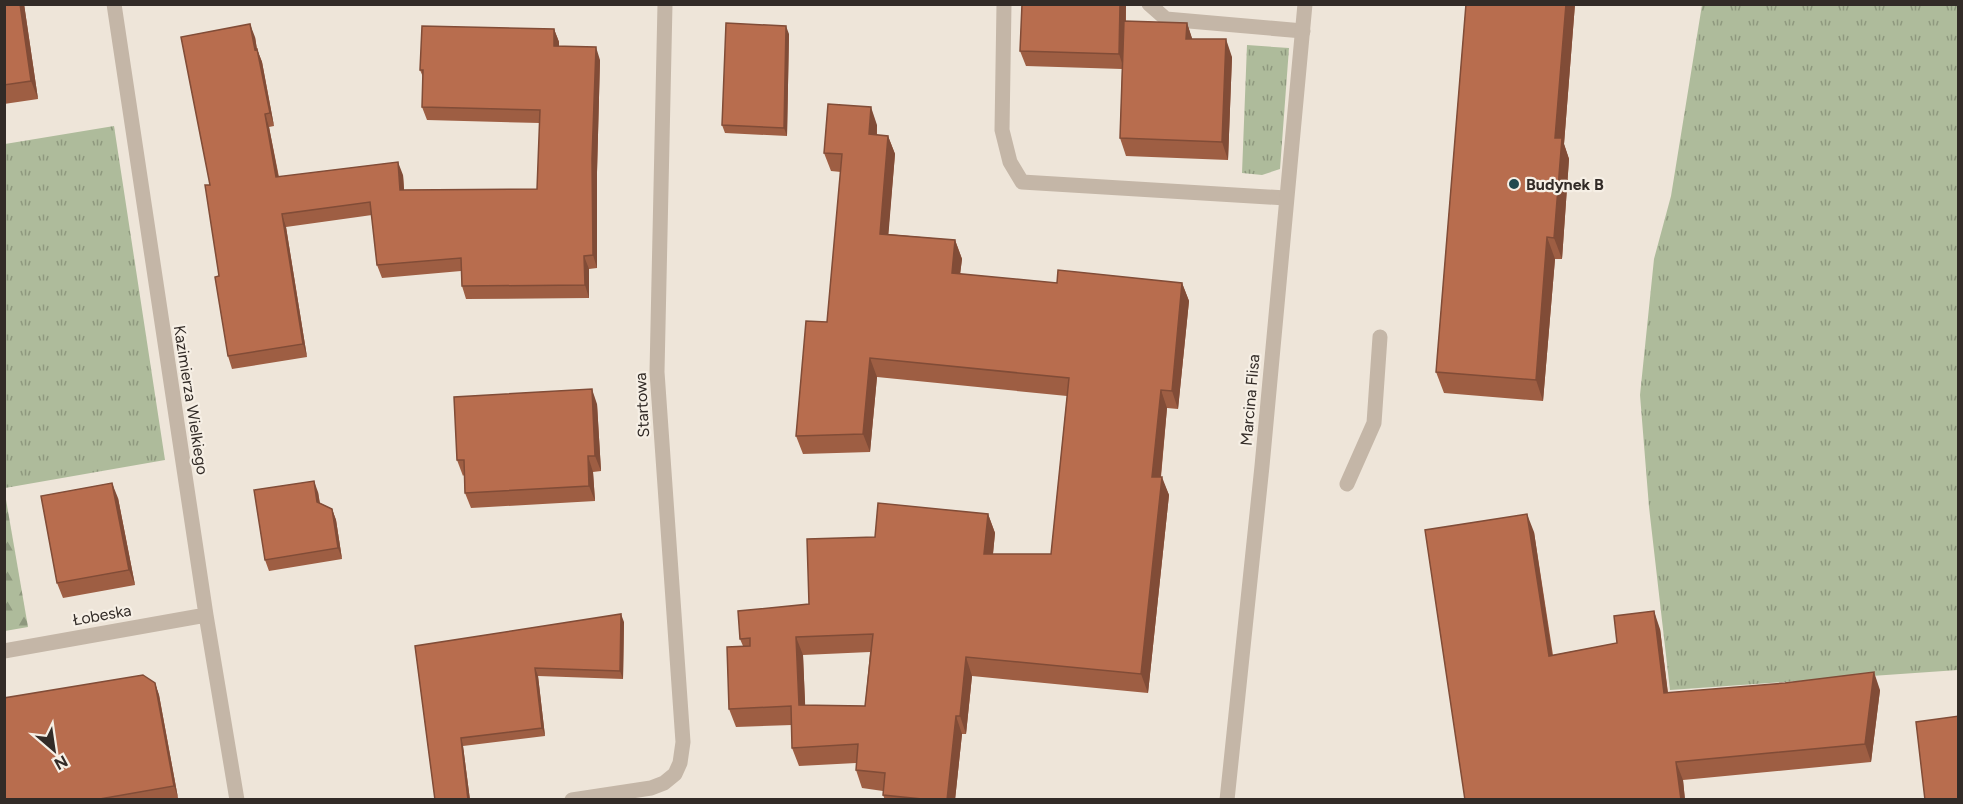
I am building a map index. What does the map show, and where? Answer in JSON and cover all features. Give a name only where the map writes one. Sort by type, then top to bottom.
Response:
[{"type":"street","name":"Kazimierza Wielkiego","points":[[114,4],[206,615],[237,800]]},
{"type":"street","name":"Startowa","points":[[572,800],[651,788],[664,783],[675,774],[680,763],[683,742],[657,372],[665,4]]},
{"type":"street","points":[[1004,4],[1002,129],[1010,162],[1022,182],[1287,198]]},
{"type":"street","points":[[1149,4],[1166,19],[1303,31]]},
{"type":"street","name":"Marcina Flisa","points":[[1227,800],[1262,466],[1305,4]]},
{"type":"street","points":[[1347,484],[1374,423],[1380,337]]},
{"type":"street","name":"Łobeska","points":[[4,651],[206,615]]},
{"type":"green space","points":[[1702,5],[1958,5],[1958,670],[1670,690],[1649,507],[1640,395],[1654,259],[1671,196]]},
{"type":"green space","points":[[1247,45],[1289,48],[1280,169],[1262,175],[1242,173]]},
{"type":"green space","points":[[114,126],[165,460],[5,488],[5,144]]},
{"type":"green space","points":[[4,488],[28,627],[5,631],[4,631]]},
{"type":"building","points":[[4,4],[20,4],[31,81],[4,85]]},
{"type":"building","points":[[1022,4],[1120,4],[1119,54],[1020,51]]},
{"type":"building","name":"Budynek B","points":[[1466,4],[1566,4],[1555,138],[1562,138],[1554,238],[1547,237],[1536,380],[1436,372]]},
{"type":"building","points":[[1124,21],[1187,23],[1186,39],[1226,39],[1222,142],[1120,138]]},
{"type":"building","points":[[726,23],[786,26],[784,128],[722,125]]},
{"type":"building","points":[[250,24],[270,113],[265,114],[276,177],[398,162],[400,190],[537,189],[540,110],[422,107],[423,70],[420,70],[422,26],[554,29],[554,46],[596,47],[592,159],[593,255],[584,256],[585,285],[462,286],[461,258],[377,265],[370,202],[282,214],[303,344],[228,356],[215,277],[219,276],[205,185],[210,185],[181,37]]},
{"type":"building","points":[[828,104],[871,107],[869,134],[888,136],[880,234],[955,240],[952,273],[1057,283],[1058,270],[1182,283],[1172,391],[1161,390],[1152,477],[1162,477],[1141,674],[966,657],[960,716],[956,716],[947,800],[883,795],[885,773],[856,770],[858,744],[792,748],[791,706],[729,709],[727,647],[750,646],[750,638],[740,639],[738,611],[809,604],[807,539],[875,537],[878,503],[988,514],[984,554],[1051,554],[1069,378],[870,358],[863,434],[796,436],[806,321],[827,322],[842,154],[824,153]],"holes":[[[873,634],[865,706],[799,705],[796,637]]]},
{"type":"building","points":[[592,389],[595,456],[588,456],[589,486],[465,493],[464,460],[457,460],[454,397]]},
{"type":"building","points":[[314,481],[317,502],[332,509],[338,548],[265,560],[254,490]]},
{"type":"building","points":[[112,483],[129,570],[57,583],[41,496]]},
{"type":"building","points":[[1527,514],[1549,656],[1617,643],[1614,616],[1654,611],[1664,693],[1785,683],[1874,672],[1865,744],[1676,762],[1681,800],[1465,800],[1425,530]]},
{"type":"building","points":[[621,614],[620,671],[535,668],[542,728],[461,738],[468,800],[435,800],[415,646]]},
{"type":"building","points":[[143,675],[155,683],[174,786],[94,800],[4,800],[4,698]]},
{"type":"building","points":[[1959,716],[1959,800],[1925,800],[1916,722]]},
{"type":"place","name":"Budynek B","points":[[1514,184]]}]
